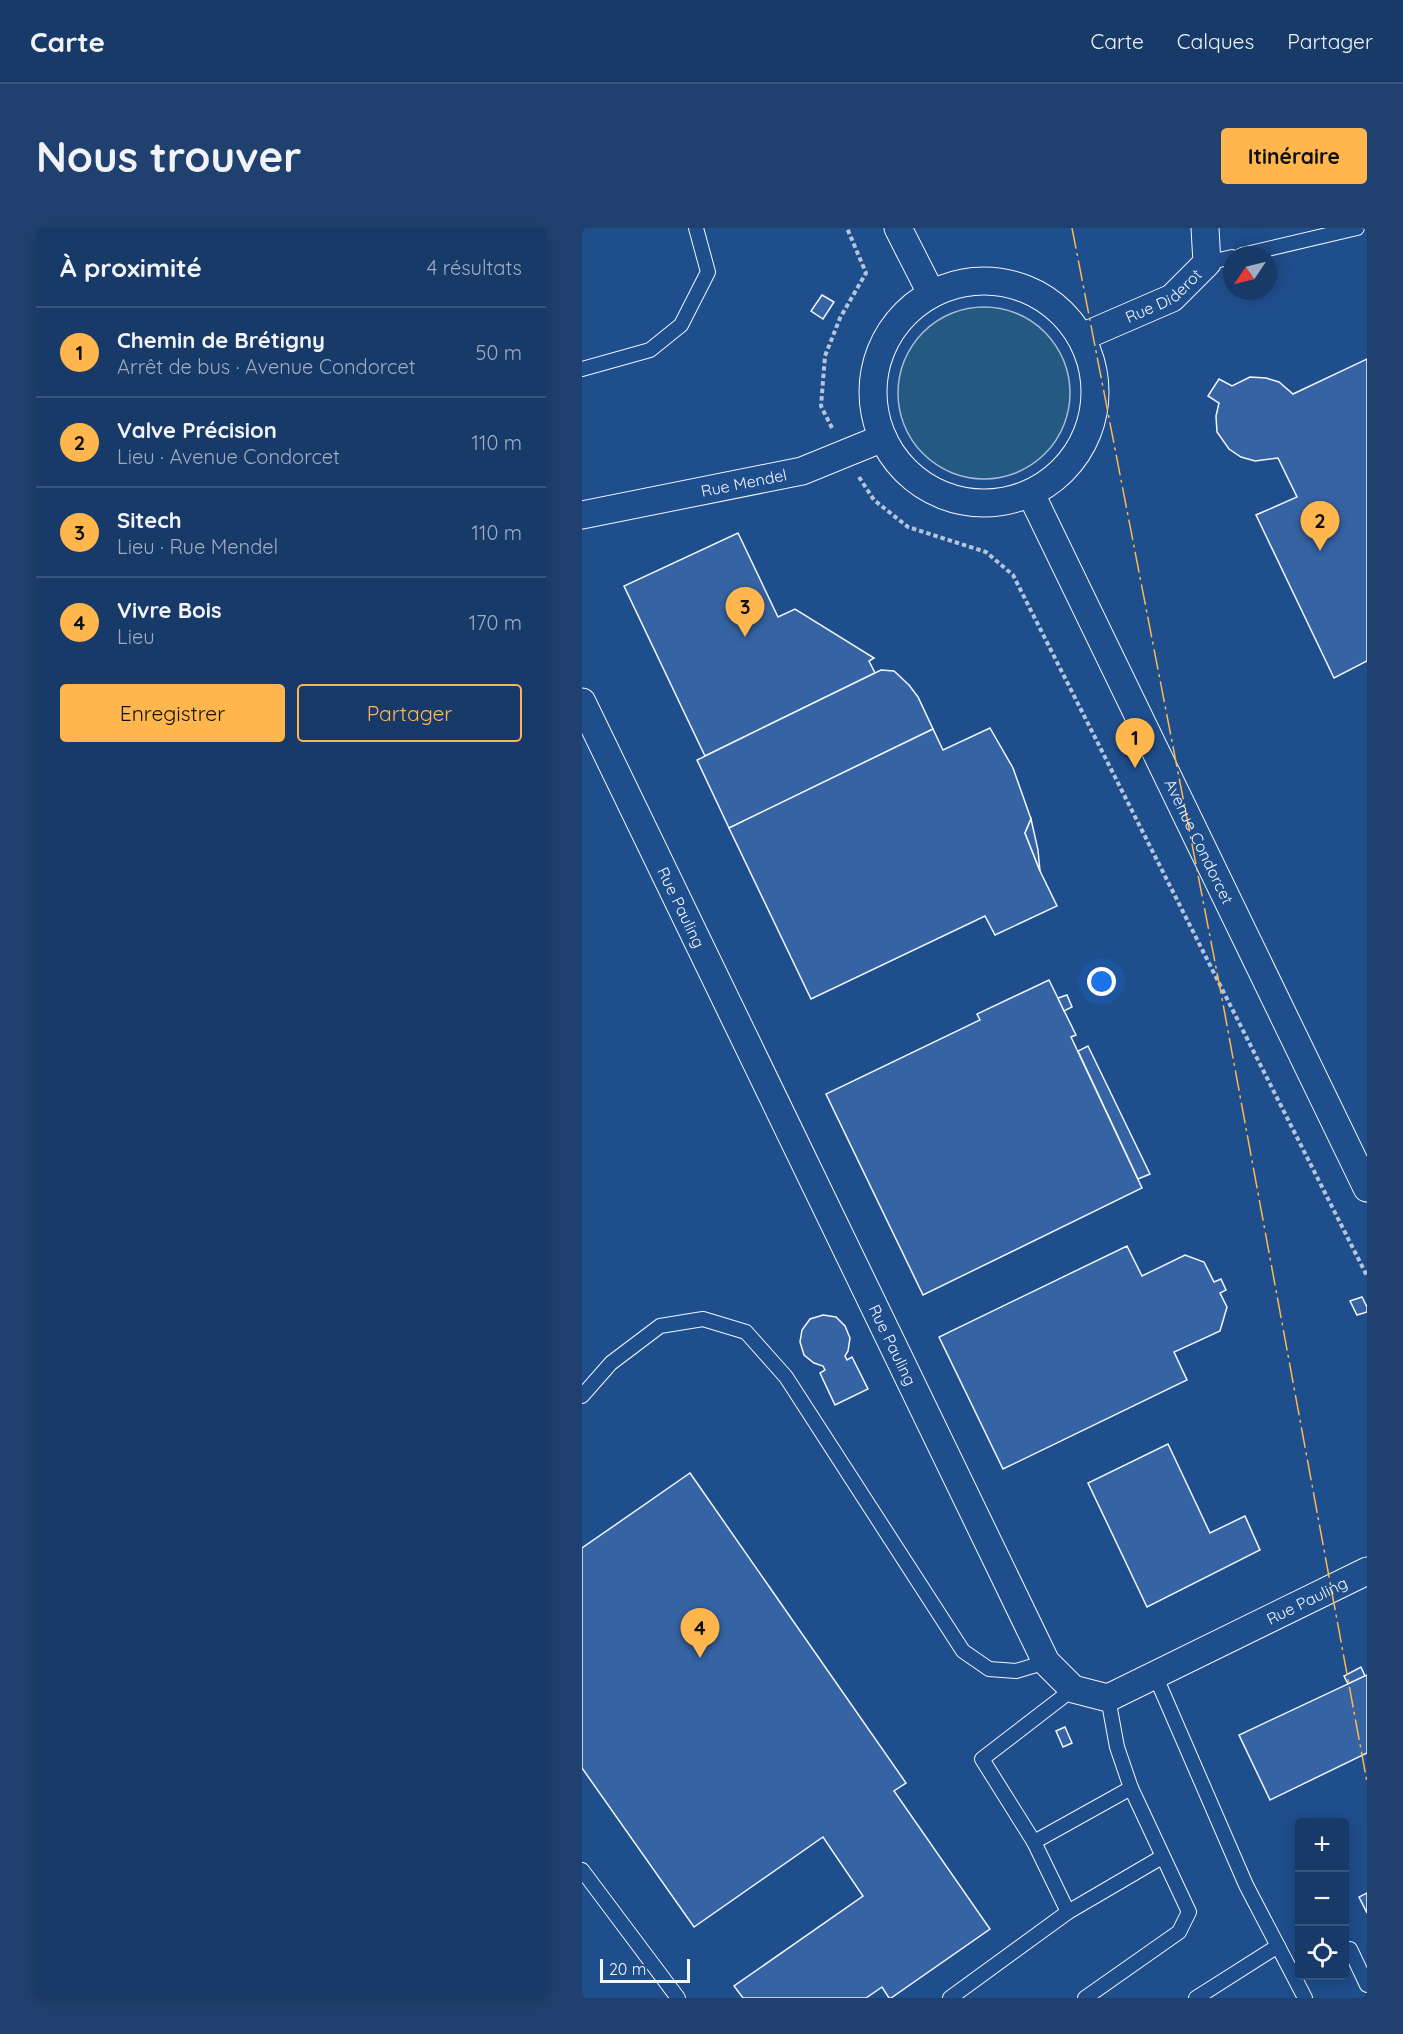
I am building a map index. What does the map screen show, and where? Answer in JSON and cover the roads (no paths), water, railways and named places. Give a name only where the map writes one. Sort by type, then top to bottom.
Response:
[{"type":"street","points":[[898,228],[931,293]]},
{"type":"street","name":"Rue Diderot","points":[[1082,337],[1172,298],[1219,260],[1205,228]]},
{"type":"street","points":[[999,281],[1010,284],[1032,291],[1060,310],[1082,337],[1094,372],[1095,408],[1084,444],[1061,473],[1031,494],[998,503],[963,501],[930,489],[902,468],[883,438],[874,406],[874,372],[885,341],[904,314],[931,293],[964,282],[999,281]]},
{"type":"street","name":"Rue Mendel","points":[[591,513],[802,471],[883,438]]},
{"type":"street","name":"Avenue Condorcet","points":[[1031,494],[1367,1188]]},
{"type":"street","name":"Rue Pauling","points":[[582,702],[1046,1662],[1073,1689]]},
{"type":"street","name":"Rue Pauling","points":[[1108,1698],[1367,1570]]},
{"type":"street","points":[[1073,1689],[1108,1698]]},
{"type":"lane","points":[[582,369],[650,350],[681,325],[708,272],[696,228]]},
{"type":"lane","points":[[1295,228],[1297,243]]},
{"type":"lane","points":[[1277,247],[1350,229]]},
{"type":"lane","points":[[582,1396],[611,1363],[660,1326],[703,1319],[746,1332],[786,1377],[963,1651],[989,1669],[1016,1671],[1046,1662]]},
{"type":"lane","points":[[1155,1675],[1246,1885],[1305,1998]]},
{"type":"lane","points":[[1068,1912],[1034,1842],[982,1759],[1073,1689]]},
{"type":"lane","points":[[1085,1998],[1179,1932],[1189,1912],[1131,1788],[1118,1747],[1108,1698]]},
{"type":"lane","points":[[1034,1842],[1131,1788]]},
{"type":"lane","points":[[950,1998],[1068,1912],[1162,1857]]},
{"type":"lane","points":[[582,1870],[678,1998]]},
{"type":"lane","points":[[1196,1998],[1278,1946]]},
{"type":"lane","points":[[1350,1949],[1367,1986]]},
{"type":"place","name":"Valve Précision","points":[[1320,551]]},
{"type":"place","name":"Sitech","points":[[745,637]]},
{"type":"place","name":"Chemin de Brétigny","points":[[1135,768]]},
{"type":"place","name":"Vivre Bois","points":[[700,1658]]}]
